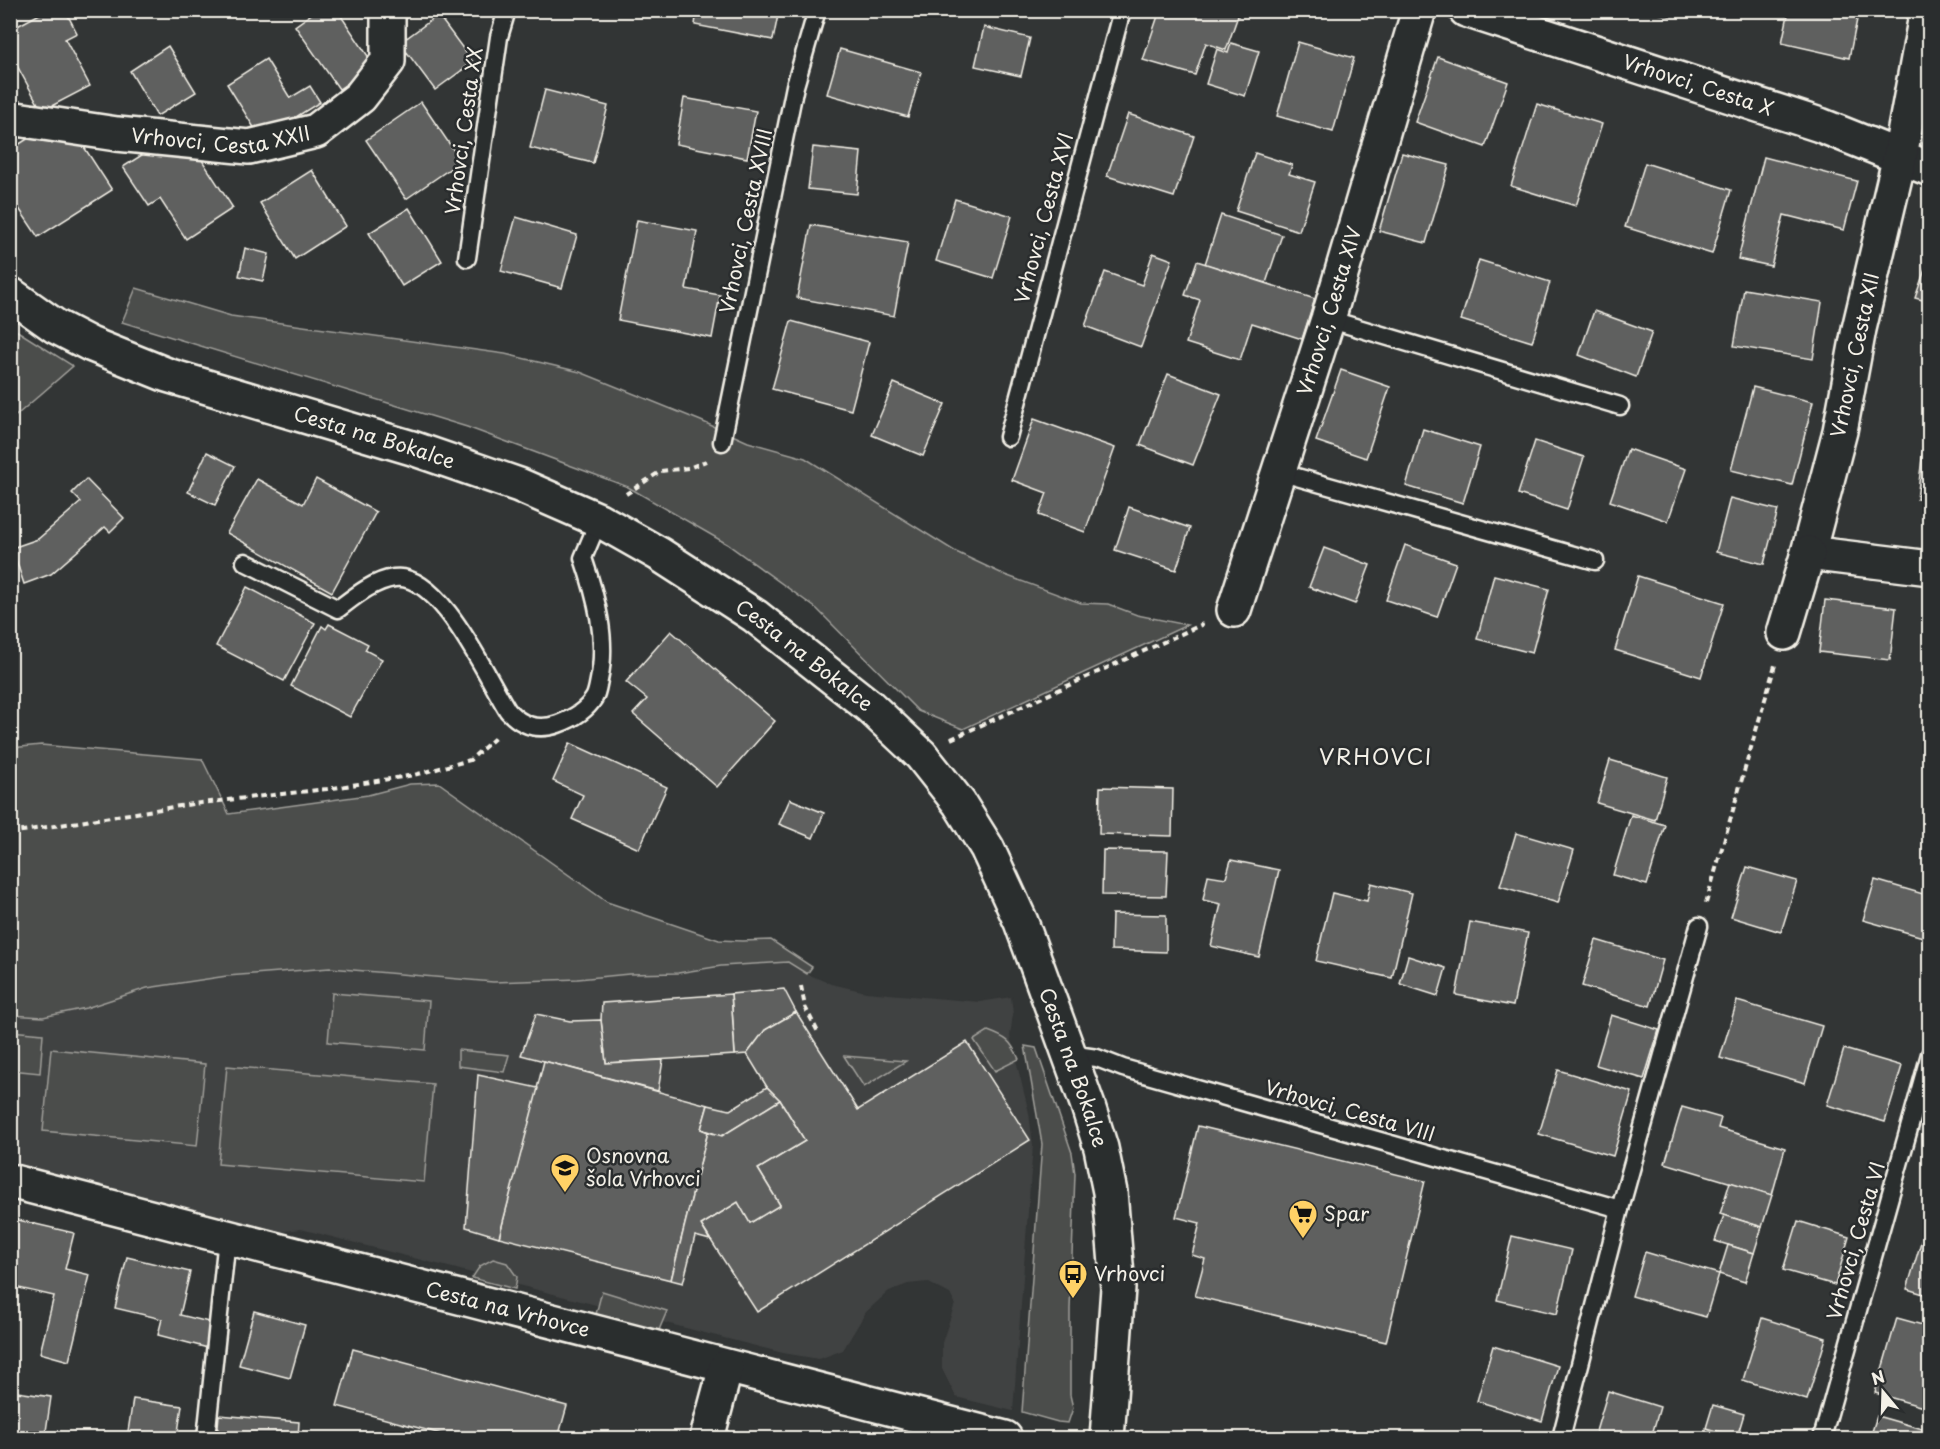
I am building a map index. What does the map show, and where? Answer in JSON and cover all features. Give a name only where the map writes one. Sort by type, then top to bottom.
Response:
[{"type":"street","name":"Vrhovci, Cesta XXII","points":[[10,117],[117,134],[249,147],[316,131],[360,97],[388,61],[388,10]]},
{"type":"street","name":"Vrhovci, Cesta XIV","points":[[1234,610],[1328,319],[1419,10]]},
{"type":"street","name":"Vrhovci, Cesta X","points":[[1466,10],[1820,125],[1929,169]]},
{"type":"street","name":"Vrhovci, Cesta XII","points":[[1784,633],[1808,553],[1840,430],[1859,329],[1900,156],[1927,10]]},
{"type":"street","name":"Cesta na Bokalce","points":[[10,294],[55,326],[90,344],[167,375],[423,452],[519,485],[599,520],[659,554],[755,616],[869,706],[921,755],[959,803],[987,848],[1021,922],[1070,1054],[1101,1148],[1109,1179],[1117,1251],[1118,1288],[1107,1438]]},
{"type":"street","points":[[1808,553],[1929,568]]},
{"type":"street","name":"Cesta na Vrhovce","points":[[10,1181],[1005,1438]]},
{"type":"street","points":[[707,1438],[726,1366]]},
{"type":"lane","name":"Vrhovci, Cesta XX","points":[[467,258],[499,37],[507,10]]},
{"type":"lane","name":"Vrhovci, Cesta XVIII","points":[[722,442],[795,86],[817,10]]},
{"type":"lane","name":"Vrhovci, Cesta XVI","points":[[1008,437],[1122,10]]},
{"type":"lane","points":[[1328,319],[1620,406]]},
{"type":"lane","points":[[1279,472],[1595,561]]},
{"type":"lane","points":[[245,562],[338,609],[360,593],[394,578],[411,580],[426,588],[441,603],[464,634],[508,711],[517,721],[529,727],[549,726],[569,720],[582,712],[595,697],[603,646],[591,580],[583,558],[599,520]]},
{"type":"lane","points":[[1561,1438],[1620,1209],[1699,926]]},
{"type":"lane","name":"Vrhovci, Cesta VIII","points":[[1070,1054],[1097,1058],[1123,1068],[1620,1209]]},
{"type":"lane","name":"Vrhovci, Cesta VI","points":[[1822,1438],[1929,1054]]},
{"type":"lane","points":[[206,1438],[227,1238]]},
{"type":"path","points":[[599,520],[627,493],[661,471],[689,468],[709,460],[722,442]]},
{"type":"path","points":[[921,755],[965,731],[1234,610]]},
{"type":"path","points":[[1699,926],[1784,633]]},
{"type":"path","points":[[10,834],[192,804],[327,789],[414,776],[470,760],[517,721]]},
{"type":"path","points":[[801,986],[805,1007],[818,1032]]},
{"type":"shaded area","points":[[136,288],[231,316],[505,354],[580,372],[748,442],[805,458],[956,552],[1005,575],[1081,603],[1108,604],[1137,615],[1187,625],[963,729],[918,711],[817,609],[727,544],[628,487],[467,427],[122,322]]},
{"type":"shaded area","points":[[11,327],[73,366],[10,420]]},
{"type":"shaded area","points":[[41,745],[202,759],[229,814],[368,795],[410,784],[439,783],[607,902],[719,940],[771,940],[812,967],[807,974],[788,962],[721,966],[678,973],[493,982],[330,968],[227,976],[147,988],[86,1008],[43,1017],[11,1015],[11,748]]},
{"type":"shaded area","name":"Osnovna šola Vrhovci","points":[[788,962],[807,974],[831,984],[866,992],[980,1002],[1011,997],[1013,1014],[1010,1036],[1029,1113],[1033,1145],[1013,1411],[956,1397],[942,1369],[942,1343],[955,1304],[950,1294],[927,1282],[908,1284],[889,1291],[866,1312],[843,1350],[819,1359],[783,1353],[301,1229],[262,1234],[11,1170],[10,1015],[43,1017],[86,1008],[147,988],[227,976],[330,968],[493,982],[678,973],[721,966]]},
{"type":"shaded area","points":[[332,993],[429,1001],[425,1050],[328,1042]]},
{"type":"shaded area","points":[[10,1031],[43,1034],[40,1073],[11,1070]]},
{"type":"shaded area","points":[[988,1031],[1008,1041],[1019,1059],[995,1071],[974,1040]]},
{"type":"shaded area","points":[[1025,1046],[1036,1048],[1072,1153],[1075,1174],[1070,1309],[1070,1395],[1073,1408],[1068,1423],[1022,1412],[1042,1144]]},
{"type":"shaded area","points":[[51,1049],[205,1064],[197,1146],[43,1131]]},
{"type":"shaded area","points":[[458,1050],[509,1055],[504,1072],[458,1066]]},
{"type":"shaded area","points":[[844,1056],[906,1061],[864,1087]]},
{"type":"shaded area","points":[[227,1066],[433,1084],[424,1182],[218,1164]]},
{"type":"shaded area","points":[[493,1259],[507,1263],[517,1277],[515,1289],[472,1278],[480,1266]]},
{"type":"shaded area","points":[[602,1291],[667,1311],[656,1337],[594,1322]]},
{"type":"building","points":[[47,10],[65,10],[77,33],[65,39],[90,86],[42,111],[10,53],[10,30]]},
{"type":"building","points":[[317,10],[337,10],[374,65],[339,89],[295,26]]},
{"type":"building","points":[[631,10],[651,10],[651,14]]},
{"type":"building","points":[[697,10],[779,10],[773,40],[695,25]]},
{"type":"building","points":[[1160,10],[1240,10],[1226,50],[1206,43],[1195,75],[1143,60]]},
{"type":"building","points":[[1644,10],[1673,10],[1671,16]]},
{"type":"building","points":[[1789,10],[1859,10],[1849,58],[1782,43]]},
{"type":"building","points":[[438,15],[473,62],[435,90],[400,43]]},
{"type":"building","points":[[984,27],[1030,38],[1021,76],[975,66]]},
{"type":"building","points":[[1298,42],[1354,58],[1333,132],[1277,116]]},
{"type":"building","points":[[1231,43],[1259,51],[1245,96],[1206,84],[1217,49],[1228,53]]},
{"type":"building","points":[[168,46],[196,92],[157,116],[130,71]]},
{"type":"building","points":[[840,49],[921,72],[908,117],[827,94]]},
{"type":"building","points":[[1438,57],[1508,82],[1485,147],[1415,122]]},
{"type":"building","points":[[266,59],[290,98],[310,86],[320,102],[261,139],[227,84]]},
{"type":"building","points":[[545,90],[608,106],[593,163],[530,148]]},
{"type":"building","points":[[684,98],[756,111],[747,158],[676,144]]},
{"type":"building","points":[[421,102],[461,161],[406,199],[366,140]]},
{"type":"building","points":[[1537,104],[1602,124],[1576,206],[1511,186]]},
{"type":"building","points":[[1128,114],[1194,136],[1174,197],[1107,176]]},
{"type":"building","points":[[43,129],[52,144],[73,130],[112,190],[38,237],[10,195],[10,150]]},
{"type":"building","points":[[156,146],[184,158],[198,154],[233,208],[186,239],[160,199],[149,206],[123,167]]},
{"type":"building","points":[[813,147],[861,152],[857,194],[808,189]]},
{"type":"building","points":[[1255,153],[1292,165],[1289,174],[1315,182],[1299,231],[1236,211]]},
{"type":"building","points":[[1402,153],[1449,165],[1426,243],[1379,231]]},
{"type":"building","points":[[1764,157],[1857,181],[1844,230],[1784,215],[1771,266],[1738,259]]},
{"type":"building","points":[[1645,163],[1731,190],[1712,254],[1625,227]]},
{"type":"building","points":[[312,170],[346,226],[295,259],[260,203]]},
{"type":"building","points":[[955,199],[1012,216],[993,278],[936,261]]},
{"type":"building","points":[[409,208],[442,261],[402,286],[369,233]]},
{"type":"building","points":[[1221,215],[1282,235],[1266,283],[1205,264]]},
{"type":"building","points":[[516,217],[577,235],[562,288],[501,271]]},
{"type":"building","points":[[637,220],[697,231],[686,289],[720,295],[712,338],[618,320]]},
{"type":"building","points":[[811,225],[908,242],[894,316],[797,298]]},
{"type":"building","points":[[245,248],[269,254],[263,281],[239,276]]},
{"type":"building","points":[[1153,253],[1172,260],[1141,347],[1085,326],[1105,272],[1142,285]]},
{"type":"building","points":[[1930,255],[1930,302],[1915,298]]},
{"type":"building","points":[[1479,260],[1550,282],[1532,342],[1461,320]]},
{"type":"building","points":[[1197,261],[1315,299],[1302,339],[1252,323],[1240,360],[1186,343],[1200,300],[1185,295]]},
{"type":"building","points":[[1744,289],[1822,302],[1813,359],[1734,346]]},
{"type":"building","points":[[1594,311],[1652,332],[1636,377],[1579,355]]},
{"type":"building","points":[[791,321],[869,342],[851,410],[772,389]]},
{"type":"building","points":[[1341,370],[1390,387],[1366,458],[1316,441]]},
{"type":"building","points":[[1168,374],[1221,394],[1193,465],[1140,445]]},
{"type":"building","points":[[894,383],[945,404],[923,456],[872,435]]},
{"type":"building","points":[[1753,387],[1813,402],[1792,485],[1731,470]]},
{"type":"building","points":[[1930,400],[1930,501],[1917,499]]},
{"type":"building","points":[[1034,419],[1115,448],[1085,532],[1039,515],[1047,493],[1012,480]]},
{"type":"building","points":[[1423,429],[1480,447],[1463,503],[1406,486]]},
{"type":"building","points":[[1535,441],[1584,457],[1567,510],[1518,494]]},
{"type":"building","points":[[1628,449],[1686,469],[1668,521],[1610,501]]},
{"type":"building","points":[[207,452],[235,466],[215,505],[188,492]]},
{"type":"building","points":[[86,479],[124,518],[110,532],[105,527],[51,574],[24,584],[12,548],[38,539],[81,502],[72,493]]},
{"type":"building","points":[[257,479],[303,504],[316,479],[376,512],[332,592],[227,533]]},
{"type":"building","points":[[1730,498],[1778,510],[1764,564],[1716,552]]},
{"type":"building","points":[[1129,507],[1190,528],[1176,570],[1115,550]]},
{"type":"building","points":[[1405,545],[1456,563],[1437,617],[1386,600]]},
{"type":"building","points":[[1324,548],[1370,565],[1355,604],[1309,587]]},
{"type":"building","points":[[1494,575],[1549,589],[1532,653],[1477,639]]},
{"type":"building","points":[[1638,576],[1724,603],[1701,677],[1615,650]]},
{"type":"building","points":[[247,587],[315,623],[284,681],[216,646]]},
{"type":"building","points":[[1825,600],[1896,608],[1890,660],[1819,652]]},
{"type":"building","points":[[329,624],[368,644],[365,650],[382,659],[350,717],[291,686],[322,626],[326,629]]},
{"type":"building","points":[[671,631],[775,721],[717,787],[633,714],[647,699],[626,682]]},
{"type":"building","points":[[570,743],[667,787],[639,849],[572,819],[583,795],[553,781]]},
{"type":"building","points":[[1610,760],[1667,777],[1655,820],[1597,803]]},
{"type":"building","points":[[1100,787],[1173,789],[1172,836],[1099,834]]},
{"type":"building","points":[[790,799],[824,813],[813,838],[779,824]]},
{"type":"building","points":[[1631,815],[1665,825],[1647,885],[1613,875]]},
{"type":"building","points":[[1516,833],[1574,850],[1558,903],[1500,886]]},
{"type":"building","points":[[1103,850],[1168,851],[1166,896],[1102,895]]},
{"type":"building","points":[[1231,860],[1279,870],[1259,957],[1211,946],[1221,904],[1203,900],[1208,875],[1226,878]]},
{"type":"building","points":[[1747,867],[1797,881],[1781,932],[1731,917]]},
{"type":"building","points":[[1875,880],[1930,896],[1930,939],[1863,920]]},
{"type":"building","points":[[1371,883],[1412,893],[1392,978],[1316,961],[1332,893],[1367,901]]},
{"type":"building","points":[[1112,914],[1166,915],[1166,952],[1111,950]]},
{"type":"building","points":[[1470,922],[1528,933],[1513,1006],[1456,995]]},
{"type":"building","points":[[1596,940],[1663,960],[1650,1006],[1582,986]]},
{"type":"building","points":[[1408,956],[1446,968],[1438,996],[1400,984]]},
{"type":"building","points":[[784,989],[796,1012],[765,1030],[747,1054],[735,1055],[731,994]]},
{"type":"building","points":[[731,994],[735,1055],[606,1063],[601,1020],[602,1003]]},
{"type":"building","points":[[1737,1001],[1822,1026],[1805,1083],[1720,1058]]},
{"type":"building","points":[[796,1012],[858,1110],[967,1042],[1030,1140],[757,1312],[701,1225],[738,1202],[750,1223],[780,1205],[758,1169],[805,1141],[780,1100],[767,1087],[747,1054],[765,1030]]},
{"type":"building","points":[[536,1014],[570,1021],[601,1020],[606,1063],[663,1060],[658,1091],[521,1055]]},
{"type":"building","points":[[1611,1015],[1659,1030],[1644,1079],[1596,1065]]},
{"type":"building","points":[[1844,1049],[1902,1066],[1885,1122],[1827,1105]]},
{"type":"building","points":[[544,1061],[708,1105],[701,1129],[708,1132],[671,1280],[499,1237]]},
{"type":"building","points":[[1558,1070],[1632,1092],[1613,1156],[1539,1134]]},
{"type":"building","points":[[478,1075],[538,1088],[499,1237],[466,1227]]},
{"type":"building","points":[[767,1087],[780,1100],[722,1136],[701,1129],[708,1105],[730,1110]]},
{"type":"building","points":[[780,1100],[805,1141],[758,1169],[780,1205],[750,1223],[738,1202],[701,1225],[710,1240],[695,1236],[683,1283],[671,1280],[708,1132],[722,1136]]},
{"type":"building","points":[[1682,1107],[1721,1118],[1718,1128],[1785,1148],[1772,1195],[1665,1163]]},
{"type":"building","name":"Spar","points":[[1198,1126],[1425,1181],[1386,1342],[1195,1296],[1205,1259],[1192,1255],[1200,1223],[1176,1217]]},
{"type":"building","points":[[1730,1182],[1772,1195],[1762,1227],[1720,1214]]},
{"type":"building","points":[[1724,1215],[1762,1227],[1754,1253],[1715,1241]]},
{"type":"building","points":[[14,1219],[74,1233],[65,1269],[90,1275],[69,1361],[40,1353],[54,1296],[10,1286],[10,1233]]},
{"type":"building","points":[[1798,1221],[1849,1237],[1835,1285],[1783,1270]]},
{"type":"building","points":[[1924,1232],[1930,1233],[1930,1296],[1907,1289]]},
{"type":"building","points":[[1512,1236],[1572,1250],[1557,1314],[1497,1300]]},
{"type":"building","points":[[1728,1245],[1754,1253],[1745,1282],[1719,1274]]},
{"type":"building","points":[[1645,1252],[1719,1274],[1706,1317],[1632,1296]]},
{"type":"building","points":[[127,1257],[190,1272],[180,1315],[213,1323],[208,1348],[158,1335],[162,1319],[115,1308]]},
{"type":"building","points":[[254,1311],[305,1325],[290,1378],[239,1365]]},
{"type":"building","points":[[1762,1318],[1826,1338],[1807,1400],[1743,1380]]},
{"type":"building","points":[[1897,1318],[1930,1327],[1930,1409],[1875,1393]]},
{"type":"building","points":[[1493,1346],[1558,1366],[1542,1421],[1477,1401]]},
{"type":"building","points":[[353,1349],[567,1406],[558,1438],[456,1438],[337,1406]]},
{"type":"building","points":[[10,1391],[51,1397],[45,1438],[10,1438]]},
{"type":"building","points":[[1608,1391],[1660,1407],[1651,1438],[1594,1438]]},
{"type":"building","points":[[133,1399],[182,1406],[177,1438],[127,1438]]},
{"type":"building","points":[[1713,1405],[1744,1414],[1737,1437],[1706,1428]]},
{"type":"building","points":[[219,1415],[299,1422],[298,1438],[217,1438]]},
{"type":"building","points":[[1877,1416],[1926,1430],[1923,1438],[1870,1438]]},
{"type":"place","name":"Osnovna šola Vrhovci","points":[[565,1194]]},
{"type":"place","name":"Spar","points":[[1303,1240]]},
{"type":"place","name":"Vrhovci","points":[[1073,1300]]},
{"type":"district","name":"VRHOVCI","points":[[1376,757]]}]
